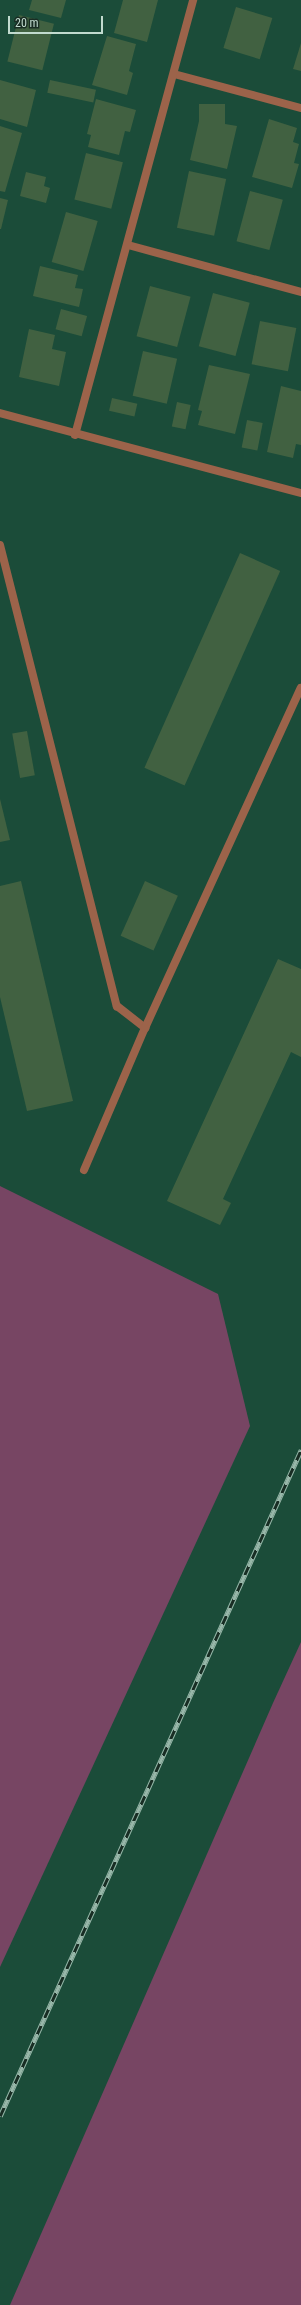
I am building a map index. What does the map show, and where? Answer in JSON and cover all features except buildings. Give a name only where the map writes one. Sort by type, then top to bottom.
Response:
[{"type":"street","points":[[75,435],[194,0]]},
{"type":"street","points":[[174,74],[301,108]]},
{"type":"street","points":[[128,245],[301,292]]},
{"type":"street","points":[[0,414],[75,435],[301,493]]},
{"type":"street","points":[[0,545],[117,1006],[145,1028]]},
{"type":"street","points":[[84,1170],[145,1028],[301,688]]},
{"type":"shaded area","points":[[0,1186],[218,1294],[250,1426],[0,1967]]},
{"type":"shaded area","points":[[301,1642],[301,2305],[10,2305],[273,1703]]},
{"type":"railway","points":[[0,2116],[301,1450]]}]
